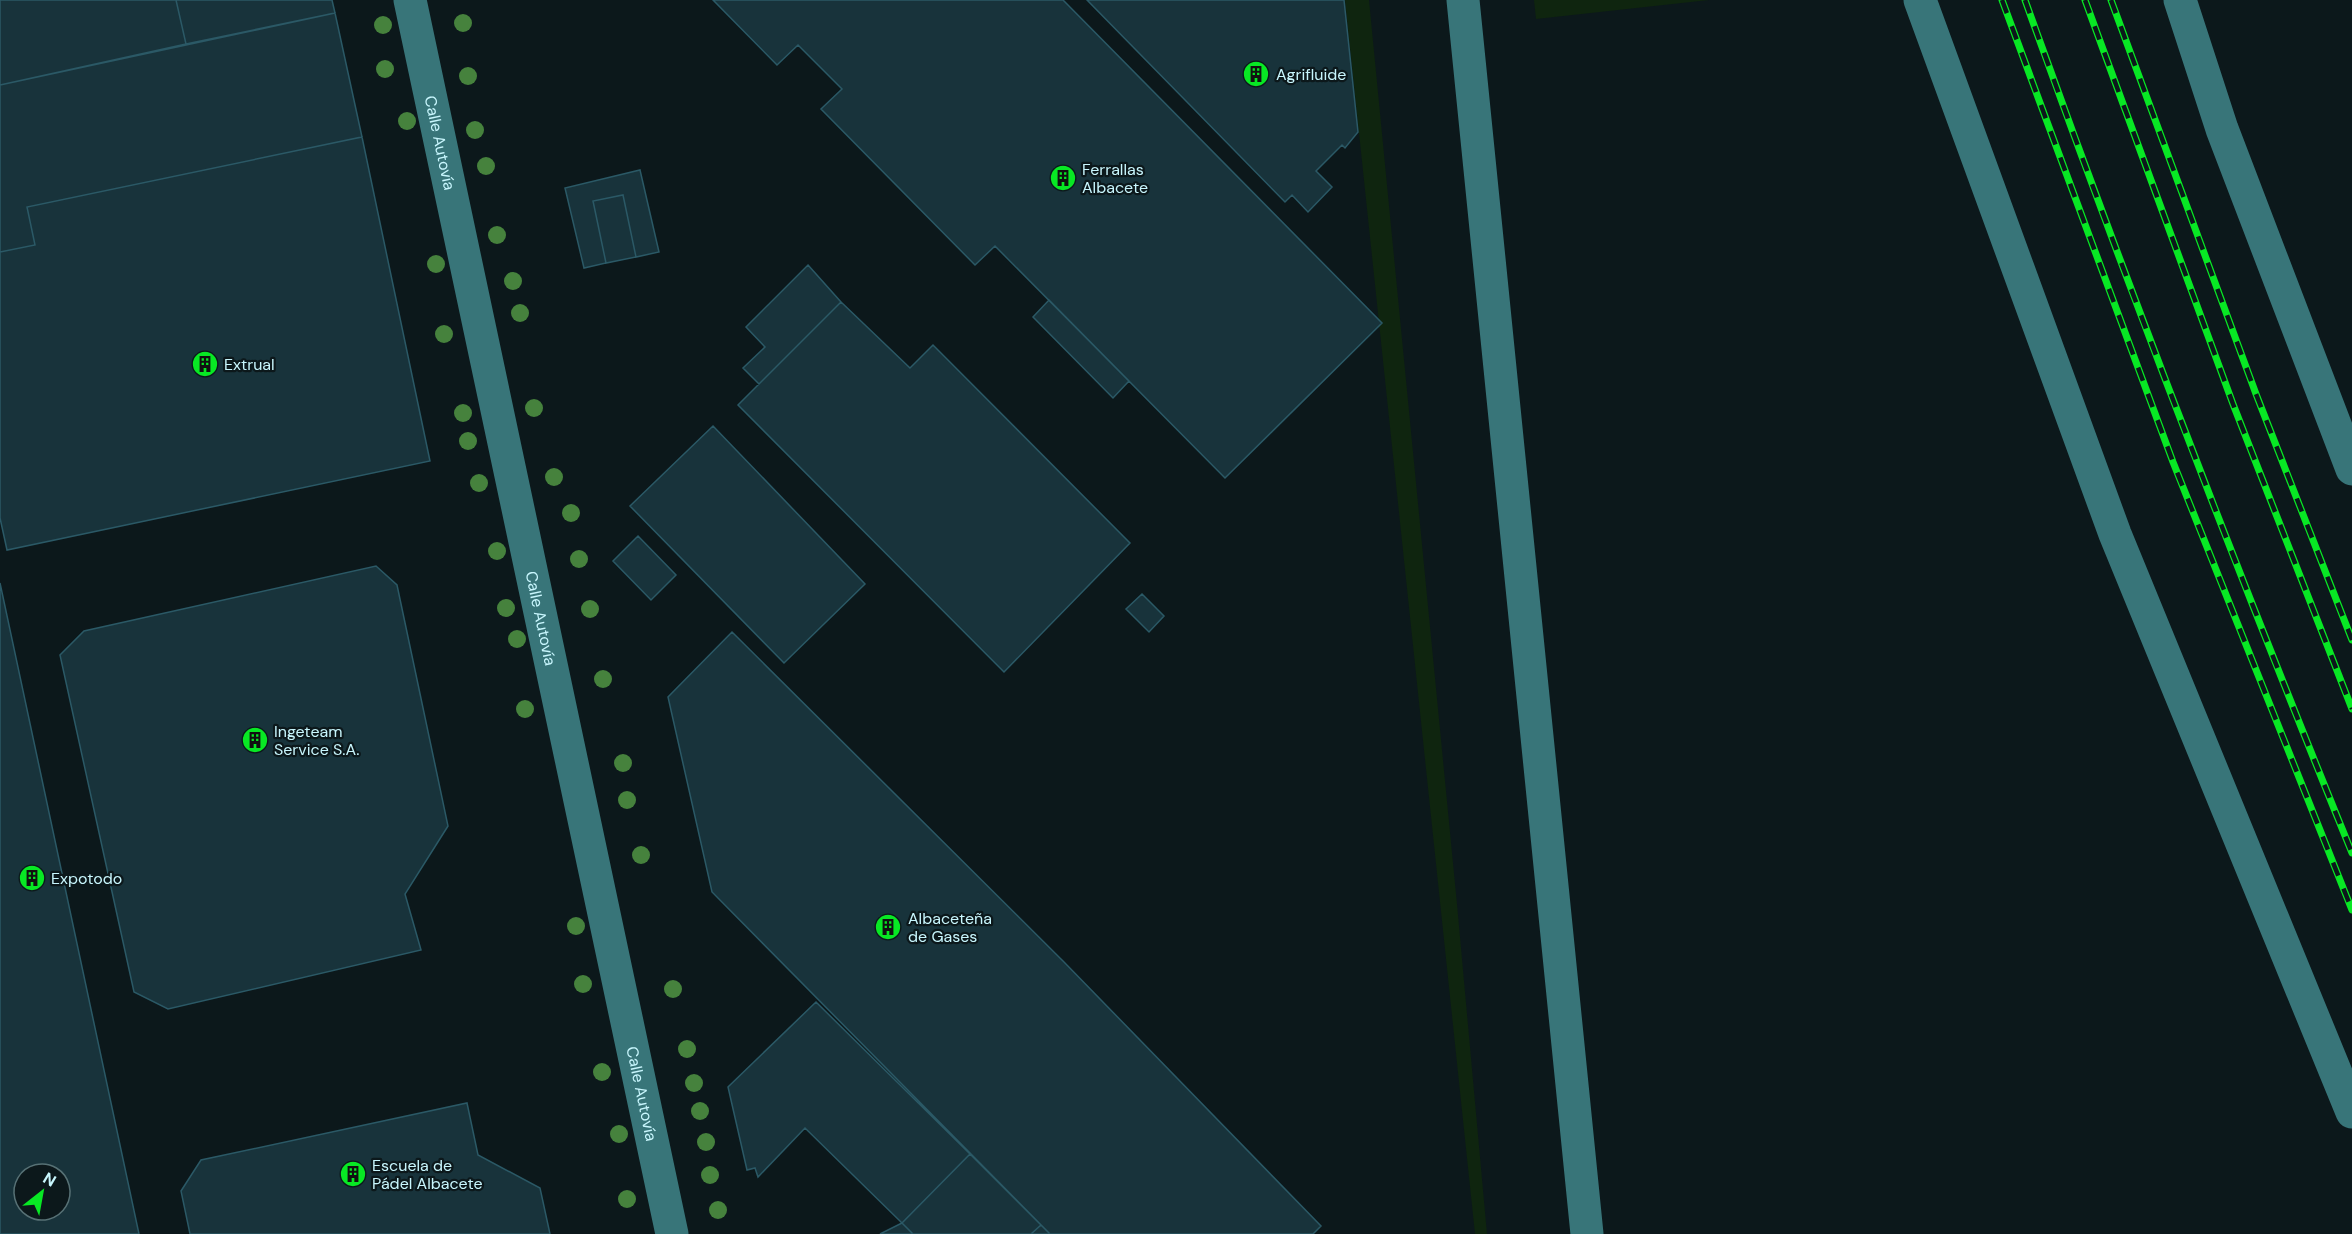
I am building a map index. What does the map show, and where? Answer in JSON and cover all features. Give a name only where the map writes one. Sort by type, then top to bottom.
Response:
[{"type":"street","name":"Calle Autovía","points":[[410,0],[672,1234]]},
{"type":"street","points":[[1463,0],[1587,1234]]},
{"type":"street","points":[[1920,0],[2115,534],[2352,1112]]},
{"type":"street","points":[[2180,0],[2222,129],[2352,469]]},
{"type":"green space","points":[[1345,0],[1369,0],[1487,1234],[1475,1234]]},
{"type":"green space","points":[[1534,0],[1709,0],[1536,19]]},
{"type":"building","points":[[0,0],[176,0],[186,44],[0,85]]},
{"type":"building","points":[[176,0],[332,0],[335,13],[186,44]]},
{"type":"building","name":"Ferrallas Albacete","points":[[713,0],[1063,0],[1382,323],[1225,478],[995,246],[975,265],[821,109],[842,89],[798,45],[777,65]]},
{"type":"building","name":"Agrifluide","points":[[1087,0],[1344,0],[1358,132],[1345,148],[1342,145],[1316,171],[1332,187],[1308,212],[1292,195],[1285,202]]},
{"type":"building","points":[[335,13],[362,137],[27,207],[35,245],[0,252],[0,85]]},
{"type":"building","name":"Extrual","points":[[362,137],[430,461],[7,550],[0,518],[0,252],[35,245],[27,207]]},
{"type":"building","points":[[640,170],[659,252],[636,257],[623,195],[593,201],[606,263],[584,268],[565,188]]},
{"type":"building","points":[[623,195],[636,257],[606,263],[593,201]]},
{"type":"building","points":[[808,265],[841,302],[759,384],[743,368],[765,347],[746,327]]},
{"type":"building","points":[[1049,300],[1129,381],[1113,398],[1033,317]]},
{"type":"building","points":[[841,302],[910,368],[933,345],[1130,543],[1004,672],[738,405]]},
{"type":"building","points":[[713,426],[865,584],[784,663],[630,506]]},
{"type":"building","points":[[638,536],[676,575],[651,600],[613,561]]},
{"type":"building","name":"Ingeteam Service S.A.","points":[[376,566],[397,585],[448,826],[405,894],[421,950],[168,1009],[134,992],[60,655],[84,631]]},
{"type":"building","name":"Expotodo","points":[[0,583],[139,1234],[0,1234]]},
{"type":"building","points":[[1142,594],[1164,616],[1149,632],[1126,609]]},
{"type":"building","name":"Albaceteña de Gases","points":[[732,632],[1064,962],[1321,1226],[1313,1234],[1050,1234],[712,892],[668,697]]},
{"type":"building","points":[[816,1002],[970,1154],[902,1223],[805,1128],[758,1177],[755,1168],[747,1170],[728,1087]]},
{"type":"building","name":"Escuela de Pádel Albacete","points":[[467,1103],[478,1155],[540,1188],[550,1234],[190,1234],[181,1191],[201,1160]]},
{"type":"building","points":[[970,1154],[1041,1225],[1031,1234],[913,1234],[902,1223]]},
{"type":"building","points":[[902,1223],[913,1234],[880,1234]]},
{"type":"building","points":[[1041,1225],[1050,1234],[1031,1234]]},
{"type":"railway","points":[[2002,0],[2173,462],[2352,910]]},
{"type":"railway","points":[[2025,0],[2184,428],[2352,853]]},
{"type":"railway","points":[[2085,0],[2233,404],[2352,709]]},
{"type":"railway","points":[[2111,0],[2256,394],[2352,640]]},
{"type":"place","name":"Agrifluide","points":[[1256,74]]},
{"type":"place","name":"Ferrallas Albacete","points":[[1063,178]]},
{"type":"place","name":"Extrual","points":[[205,364]]},
{"type":"place","name":"Ingeteam Service S.A.","points":[[255,740]]},
{"type":"place","name":"Expotodo","points":[[32,878]]},
{"type":"place","name":"Albaceteña de Gases","points":[[888,927]]},
{"type":"place","name":"Escuela de Pádel Albacete","points":[[353,1174]]}]
